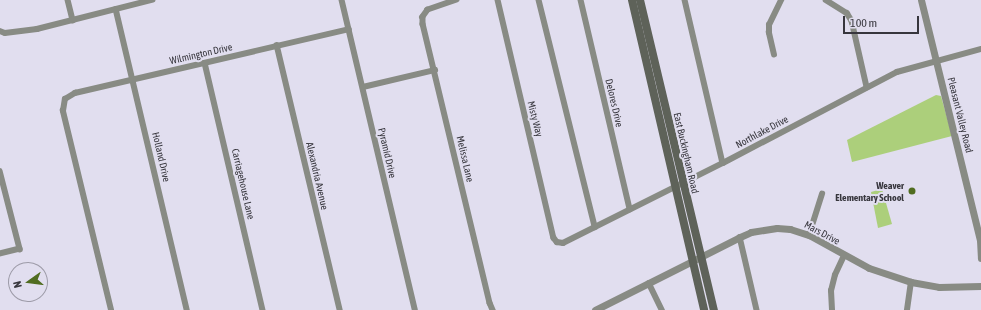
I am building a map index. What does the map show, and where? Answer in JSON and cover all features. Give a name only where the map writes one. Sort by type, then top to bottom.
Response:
[{"type":"main road","name":"East Buckingham Road","points":[[632,0],[704,310]]},
{"type":"main road","name":"East Buckingham Road","points":[[640,0],[714,310]]},
{"type":"street","points":[[68,0],[72,20]]},
{"type":"street","points":[[0,31],[5,33],[17,32],[72,20],[142,1],[152,0]]},
{"type":"street","name":"Pyramid Drive","points":[[342,0],[415,310]]},
{"type":"street","name":"Melissa Lane","points":[[457,0],[432,7],[425,13],[423,17],[423,24],[490,303],[493,310]]},
{"type":"street","name":"Misty Way","points":[[498,0],[554,238],[557,242]]},
{"type":"street","points":[[539,0],[594,227]]},
{"type":"street","name":"Delores Drive","points":[[581,0],[630,209]]},
{"type":"street","points":[[685,0],[698,62],[723,162]]},
{"type":"street","points":[[774,55],[769,33],[769,25],[781,0]]},
{"type":"street","points":[[826,0],[847,12],[852,21],[868,87]]},
{"type":"street","name":"Pleasant Valley Road","points":[[921,0],[980,240],[981,258]]},
{"type":"street","name":"Holland Drive","points":[[116,9],[187,310]]},
{"type":"street","name":"Wilmington Drive","points":[[111,310],[63,105],[65,99],[75,93],[349,29]]},
{"type":"street","name":"Alexandria Avenue","points":[[277,45],[340,310]]},
{"type":"street","name":"Northlake Drive","points":[[557,242],[562,243],[868,87],[909,68],[981,50]]},
{"type":"street","name":"Carriagehouse Lane","points":[[205,63],[263,310]]},
{"type":"street","points":[[363,87],[435,70]]},
{"type":"street","points":[[0,171],[20,249],[0,254]]},
{"type":"street","points":[[809,235],[822,194]]},
{"type":"street","name":"Mars Drive","points":[[595,310],[740,237],[752,232],[778,228],[790,228],[809,235],[844,256],[869,268],[911,282],[939,287],[981,286]]},
{"type":"street","points":[[740,237],[757,310]]},
{"type":"street","points":[[832,310],[831,292],[835,275],[844,256]]},
{"type":"street","points":[[907,310],[911,282]]},
{"type":"street","points":[[649,283],[662,310]]},
{"type":"green space","points":[[936,95],[941,96],[952,136],[852,162],[847,140]]},
{"type":"green space","points":[[882,189],[892,224],[878,228],[871,192]]},
{"type":"place","name":"Weaver Elementary School","points":[[912,191]]}]
